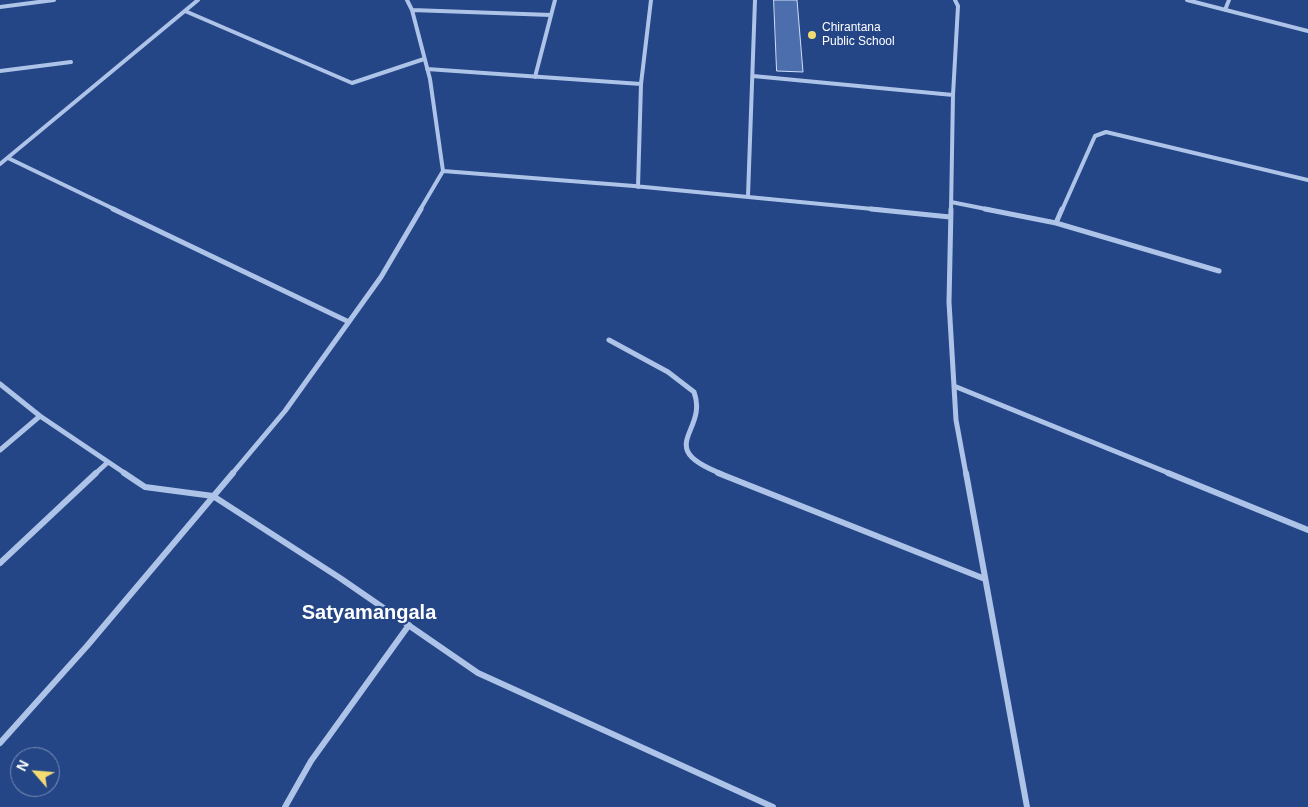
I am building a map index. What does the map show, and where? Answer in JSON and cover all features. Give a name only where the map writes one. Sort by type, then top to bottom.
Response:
[{"type":"street","points":[[0,7],[54,0]]},
{"type":"street","points":[[0,164],[198,0]]},
{"type":"street","points":[[0,742],[87,646],[285,411],[381,277],[444,171],[427,69],[412,10],[407,0]]},
{"type":"street","points":[[535,77],[555,0]]},
{"type":"street","points":[[638,187],[641,84],[651,0]]},
{"type":"street","points":[[748,196],[755,0]]},
{"type":"street","points":[[955,0],[958,6],[953,95],[949,302],[956,420],[1027,807]]},
{"type":"street","points":[[1187,0],[1308,32]]},
{"type":"street","points":[[1225,10],[1229,0]]},
{"type":"street","points":[[412,10],[551,15]]},
{"type":"street","points":[[185,11],[352,83],[424,59]]},
{"type":"street","points":[[0,71],[71,62]]},
{"type":"street","points":[[427,69],[641,84]]},
{"type":"street","points":[[753,76],[953,95]]},
{"type":"street","points":[[1056,223],[1095,136],[1106,132],[1308,180]]},
{"type":"street","points":[[8,158],[349,322]]},
{"type":"street","points":[[444,171],[551,178],[950,217]]},
{"type":"street","points":[[951,202],[1056,223],[1219,271]]},
{"type":"street","points":[[609,340],[684,383],[695,393],[697,406],[686,440],[689,455],[701,466],[985,579]]},
{"type":"street","points":[[0,384],[40,416],[145,487],[213,496],[340,578],[478,673],[773,807]]},
{"type":"street","points":[[954,386],[1308,530]]},
{"type":"street","points":[[0,450],[40,416]]},
{"type":"street","points":[[0,563],[108,462]]},
{"type":"street","points":[[285,807],[311,761],[409,625]]},
{"type":"building","points":[[774,0],[797,0],[803,72],[777,71]]},
{"type":"place","name":"Chirantana Public School","points":[[812,35]]},
{"type":"district","name":"Satyamangala","points":[[369,613]]}]
